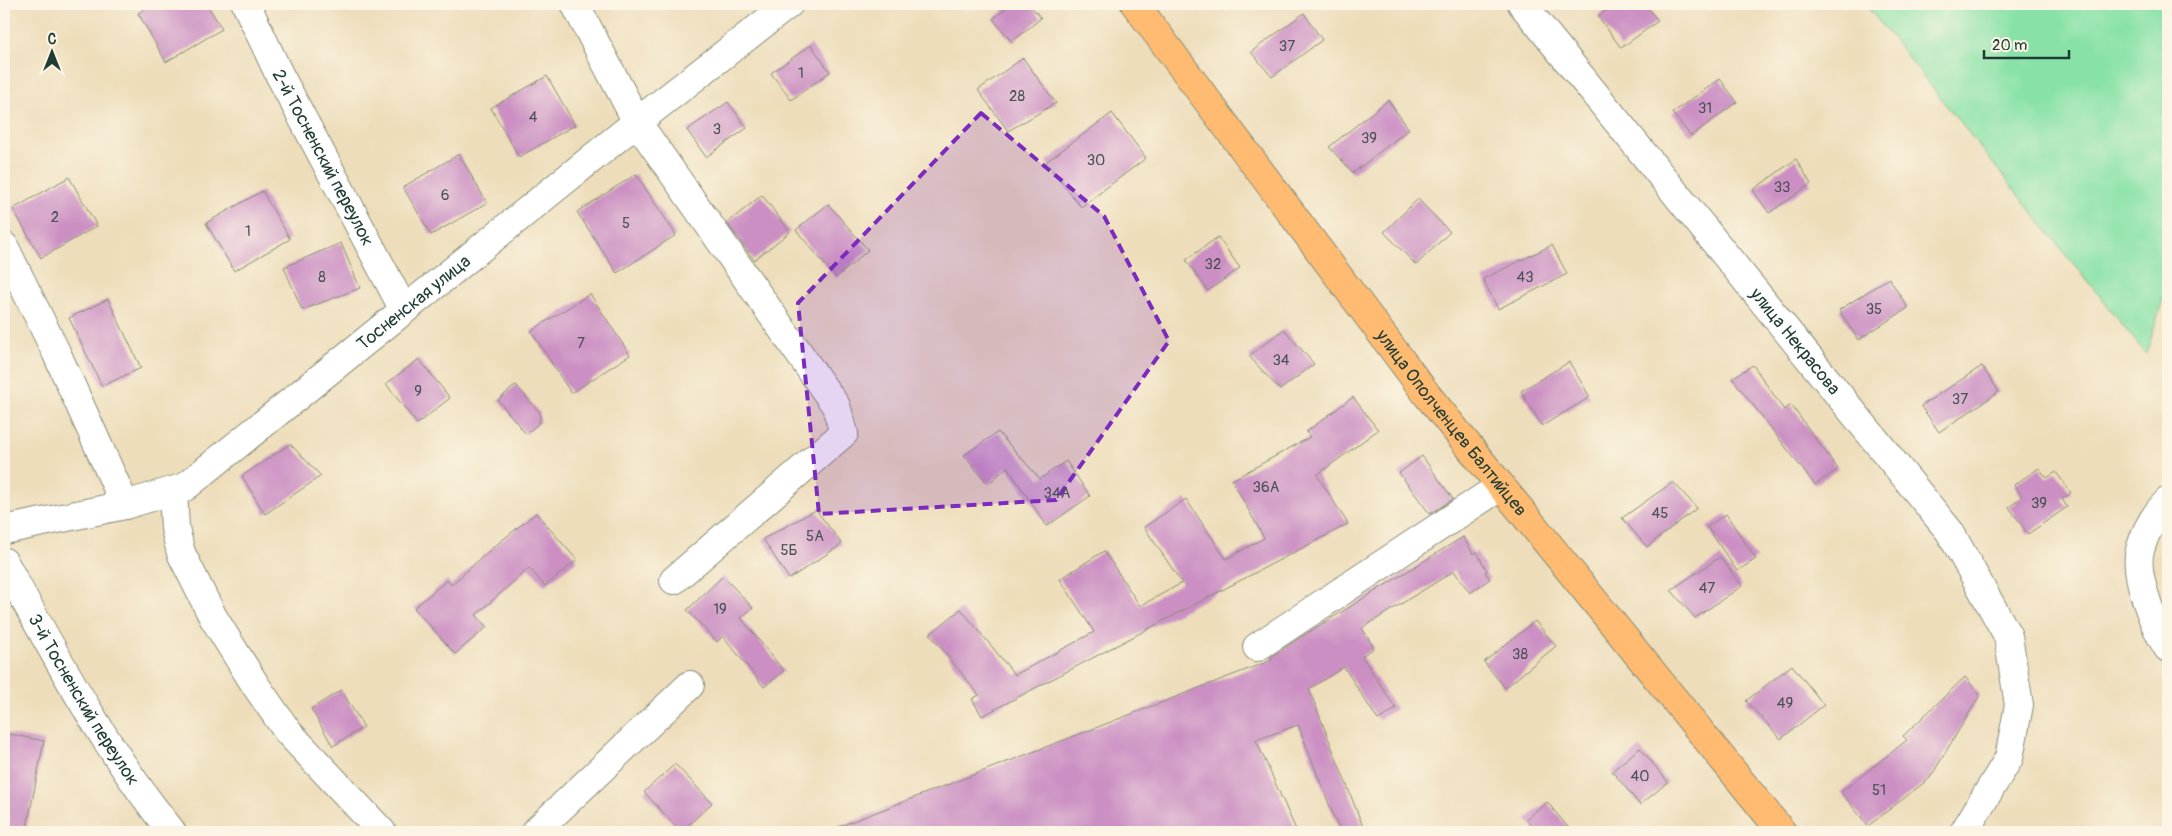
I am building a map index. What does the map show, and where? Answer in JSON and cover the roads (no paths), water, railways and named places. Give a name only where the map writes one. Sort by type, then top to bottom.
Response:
[{"type":"main road","name":"улица Ополченцев Балтийцев","points":[[1134,4],[1428,396],[1782,832]]},
{"type":"street","name":"2-й Тосненский переулок","points":[[246,4],[279,74],[404,310]]},
{"type":"street","points":[[574,4],[637,122],[836,406],[844,433],[674,580]]},
{"type":"street","name":"Тосненская улица","points":[[4,530],[125,505],[185,487],[637,122],[789,4]]},
{"type":"street","name":"улица Некрасова","points":[[1522,4],[1950,532],[2008,636],[2019,705],[2009,758],[1964,832]]},
{"type":"street","points":[[4,246],[56,352],[125,505]]},
{"type":"street","points":[[1257,647],[1501,486]]},
{"type":"street","points":[[173,491],[175,528],[181,553],[213,617],[256,686],[288,732],[382,832]]},
{"type":"street","points":[[2168,501],[2156,514],[2139,552],[2142,586],[2158,634],[2168,648]]},
{"type":"street","name":"3-й Тосненский переулок","points":[[4,562],[56,657],[107,742],[172,832]]},
{"type":"street","points":[[535,832],[690,685]]}]
